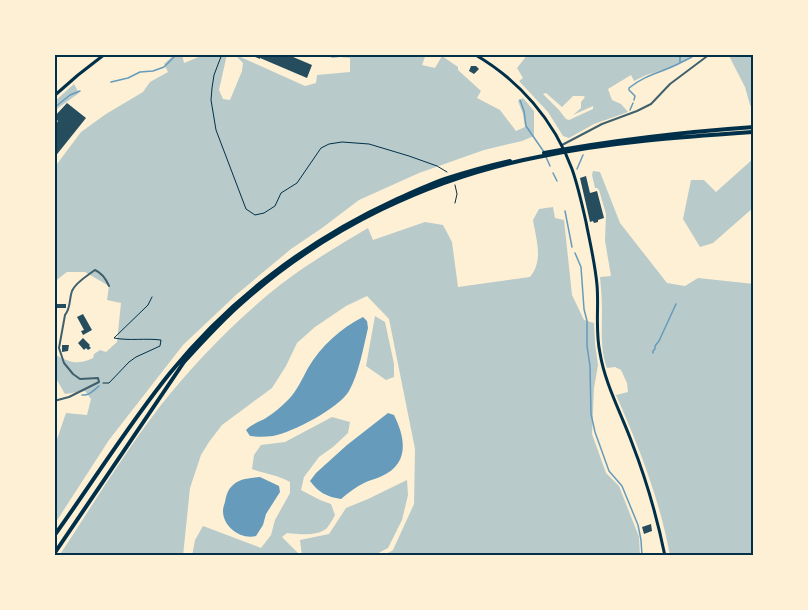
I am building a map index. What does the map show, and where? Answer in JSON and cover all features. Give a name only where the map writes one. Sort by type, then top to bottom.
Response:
[{"type":"highway","points":[[54,536],[146,403],[214,325],[242,299],[295,257],[344,225],[372,210],[444,181],[488,166],[538,154],[603,142],[754,129]]},
{"type":"highway","points":[[54,554],[183,363],[243,301],[296,260],[346,228],[444,181]]},
{"type":"main road","points":[[54,96],[104,54]]},
{"type":"main road","points":[[474,54],[501,72],[530,99],[544,116],[562,145],[574,176],[593,256],[597,286],[599,352],[644,476],[665,556]]},
{"type":"street","points":[[54,56],[59,54]]},
{"type":"street","points":[[562,145],[602,124],[651,104],[670,84],[710,54]]},
{"type":"street","points":[[54,401],[69,397],[99,382],[98,378],[80,379],[73,374],[64,363],[58,348],[72,291],[77,284],[95,270],[109,286]]},
{"type":"path","points":[[222,54],[214,75],[211,100],[216,130],[246,209],[255,215],[276,206],[281,193],[297,183],[321,148],[329,144],[342,142],[381,147],[437,166],[450,175]]},
{"type":"path","points":[[454,203],[457,194],[455,184]]},
{"type":"path","points":[[99,382],[109,383],[129,362],[160,346],[161,340],[114,338],[148,304],[152,297]]},
{"type":"shaded area","points":[[175,54],[182,54],[184,63],[206,54],[227,54],[219,90],[223,99],[230,100],[243,63],[234,54],[305,86],[316,83],[317,75],[350,72],[350,58],[317,57],[317,54],[426,54],[422,65],[435,68],[442,56],[458,67],[458,70],[481,91],[477,98],[500,110],[516,131],[525,127],[518,101],[523,98],[534,111],[534,136],[484,150],[419,173],[359,200],[291,249],[237,294],[183,345],[109,440],[54,525],[54,443],[66,413],[87,415],[91,399],[85,391],[65,394],[54,375],[54,354],[69,361],[78,362],[93,358],[94,354],[100,350],[106,352],[117,342],[121,303],[107,300],[109,286],[85,272],[67,272],[54,282],[54,168],[81,132],[143,92],[150,82],[168,72],[164,64]]},
{"type":"shaded area","points":[[528,54],[688,54],[692,57],[634,81],[631,75],[608,89],[612,100],[621,104],[628,112],[594,124],[569,138],[563,136],[548,112],[519,81],[523,78],[517,68]],"holes":[[[546,93],[562,107],[573,96],[583,96],[585,97],[581,102],[581,108],[573,115],[593,106],[593,109],[569,120],[543,94]]]},
{"type":"shaded area","points":[[728,54],[754,54],[754,109],[750,105],[745,87]]},
{"type":"shaded area","points":[[74,84],[79,93],[54,111],[54,102]]},
{"type":"shaded area","points":[[754,158],[754,207],[713,243],[700,247],[683,219],[691,180],[704,180],[716,192]]},
{"type":"shaded area","points":[[593,171],[600,172],[620,223],[667,283],[685,286],[698,278],[754,284],[754,556],[670,556],[661,515],[648,474],[616,395],[628,392],[627,383],[621,370],[615,367],[607,368],[603,354],[600,277],[611,276],[605,241],[606,214],[599,190],[595,188]]},
{"type":"shaded area","points":[[553,207],[555,218],[564,220],[572,295],[584,320],[594,323],[598,365],[594,388],[592,434],[606,473],[619,486],[639,537],[640,556],[383,556],[393,550],[414,504],[415,449],[389,319],[367,296],[346,306],[315,327],[297,343],[272,388],[222,425],[209,442],[201,455],[190,488],[183,556],[59,556],[134,442],[174,389],[232,327],[290,277],[368,228],[373,240],[425,222],[443,225],[452,242],[458,287],[530,277],[538,257],[533,220],[539,209]]},
{"type":"shaded area","points":[[375,316],[385,322],[394,364],[394,377],[386,380],[366,366]]},
{"type":"shaded area","points":[[332,417],[350,422],[348,433],[319,457],[304,477],[301,490],[331,504],[335,515],[323,531],[308,534],[287,533],[282,537],[299,556],[192,556],[195,540],[203,526],[261,548],[271,535],[275,520],[290,493],[290,482],[252,469],[254,455],[261,445],[285,442]]},
{"type":"shaded area","points":[[407,480],[408,495],[402,520],[388,548],[373,556],[302,556],[300,540],[329,534],[346,508]]},
{"type":"water","points":[[363,317],[367,321],[368,328],[358,369],[349,391],[343,398],[314,419],[292,430],[273,436],[250,436],[246,430],[272,414],[288,400],[325,345],[339,332]]},
{"type":"water","points":[[388,413],[394,415],[403,442],[401,458],[397,465],[391,471],[366,482],[341,499],[327,495],[316,488],[310,481],[316,473]]},
{"type":"water","points":[[260,477],[279,486],[280,492],[256,536],[245,536],[234,531],[226,522],[223,511],[226,497],[230,488],[239,481]]},
{"type":"building","points":[[248,54],[286,54],[312,65],[307,78]]},
{"type":"building","points":[[471,66],[479,69],[474,74],[469,71]]},
{"type":"building","points":[[67,103],[86,118],[54,158],[54,127],[58,121],[54,117]]},
{"type":"building","points":[[586,176],[590,193],[597,191],[604,218],[594,223],[590,222],[580,178]]},
{"type":"building","points":[[54,304],[66,304],[66,308],[54,308]]},
{"type":"building","points":[[83,314],[92,330],[83,335],[81,331],[84,330],[77,317]]},
{"type":"building","points":[[83,338],[90,345],[91,348],[88,350],[86,348],[84,350],[78,343]]},
{"type":"building","points":[[62,345],[69,345],[68,351],[62,352]]},
{"type":"building","points":[[651,524],[652,531],[644,534],[642,527]]},
{"type":"waterway","points":[[111,82],[164,67],[177,54]]},
{"type":"waterway","points":[[318,54],[328,56]]},
{"type":"waterway","points":[[332,57],[363,54]]},
{"type":"waterway","points":[[634,100],[635,96],[629,88],[635,83],[680,63],[680,54]]},
{"type":"waterway","points":[[680,63],[692,57]]},
{"type":"waterway","points":[[54,108],[70,95],[80,91]]},
{"type":"waterway","points":[[520,100],[526,126],[544,152]]},
{"type":"waterway","points":[[630,110],[633,103]]},
{"type":"waterway","points":[[577,169],[583,155]]},
{"type":"waterway","points":[[546,157],[550,166]]},
{"type":"waterway","points":[[553,173],[557,181]]},
{"type":"waterway","points":[[565,211],[572,247]]},
{"type":"waterway","points":[[575,253],[581,267],[587,321],[591,414],[609,471],[622,486],[638,525],[642,556]]},
{"type":"waterway","points":[[653,353],[676,304]]},
{"type":"waterway","points":[[82,395],[89,394],[99,386]]}]
